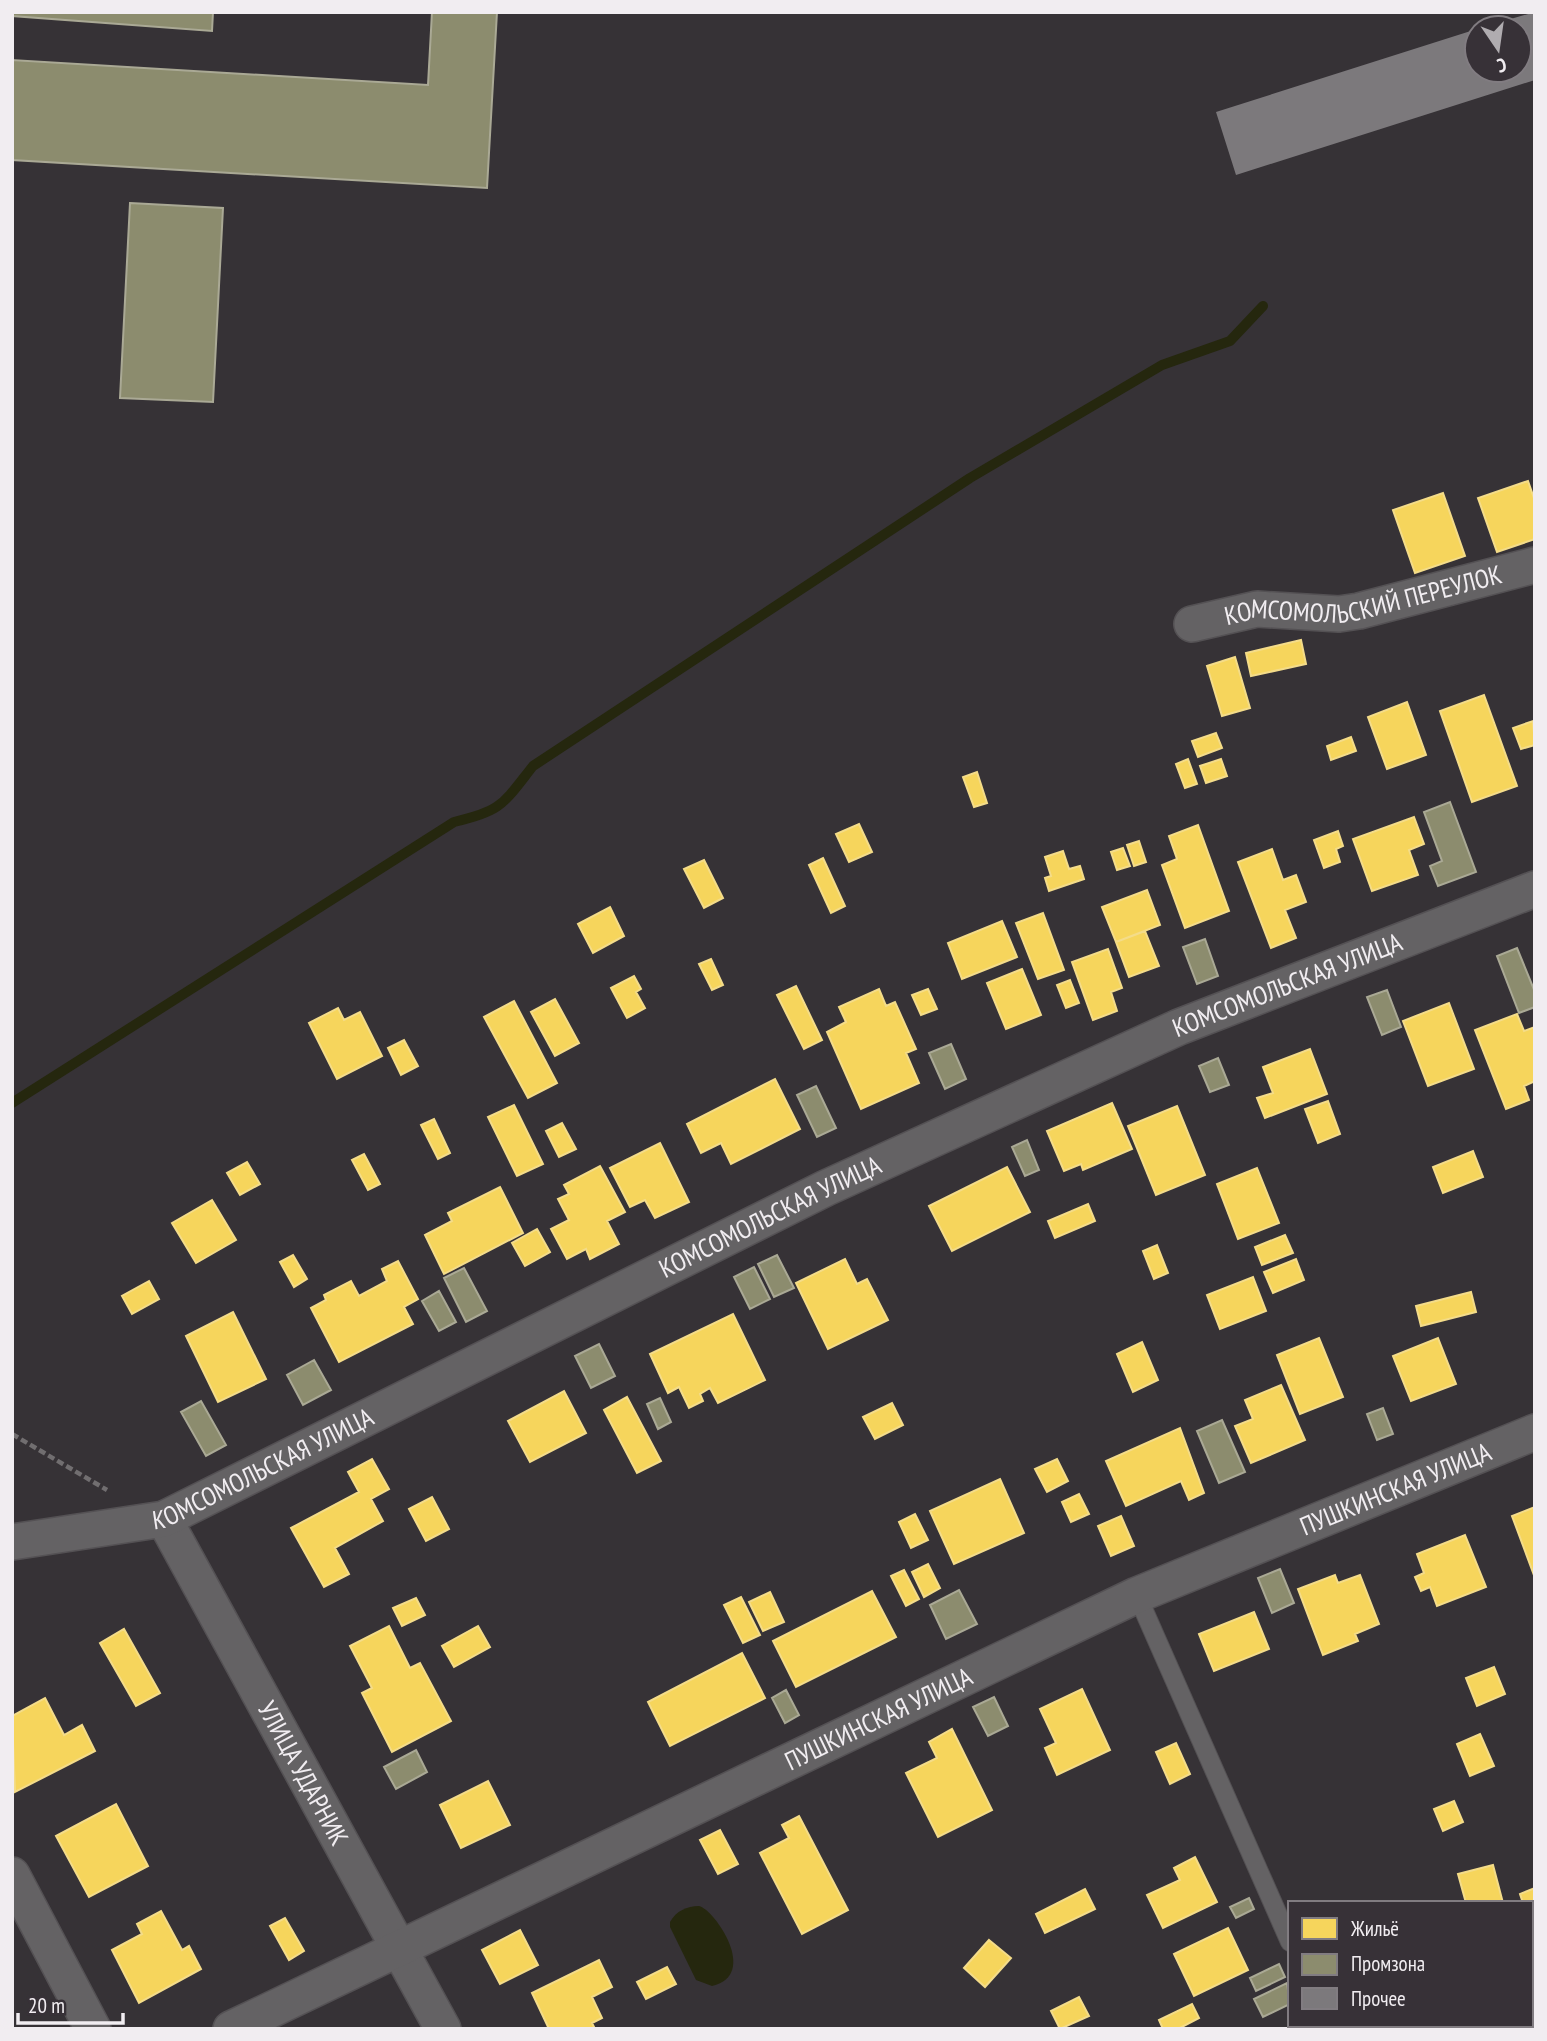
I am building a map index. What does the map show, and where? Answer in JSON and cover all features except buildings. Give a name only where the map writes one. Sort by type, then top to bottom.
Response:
[{"type":"street","name":"КОМСОМОЛЬСКИЙ ПЕРЕУЛОК","points":[[1192,624],[1257,609],[1339,614],[1359,611],[1535,565]]},
{"type":"street","name":"КОМСОМОЛЬСКАЯ УЛИЦА","points":[[12,1542],[164,1519],[826,1188],[1179,1027],[1535,889]]},
{"type":"street","name":"ПУШКИНСКАЯ УЛИЦА","points":[[231,2029],[1137,1595],[1535,1432]]},
{"type":"street","name":"УЛИЦА УДАРНИК","points":[[164,1519],[443,2029]]},
{"type":"street","points":[[12,1875],[93,2029]]},
{"type":"lane","points":[[1137,1595],[1288,1937]]},
{"type":"path","points":[[12,1434],[115,1495]]},
{"type":"shaded area","points":[[699,1906],[714,1918],[722,1930],[733,1957],[732,1969],[726,1980],[712,1986],[696,1980],[670,1927],[672,1918],[679,1912]]},
{"type":"waterway","points":[[12,1103],[454,822],[482,814],[500,804],[533,766],[970,478],[1162,365],[1230,341],[1263,306]]}]
